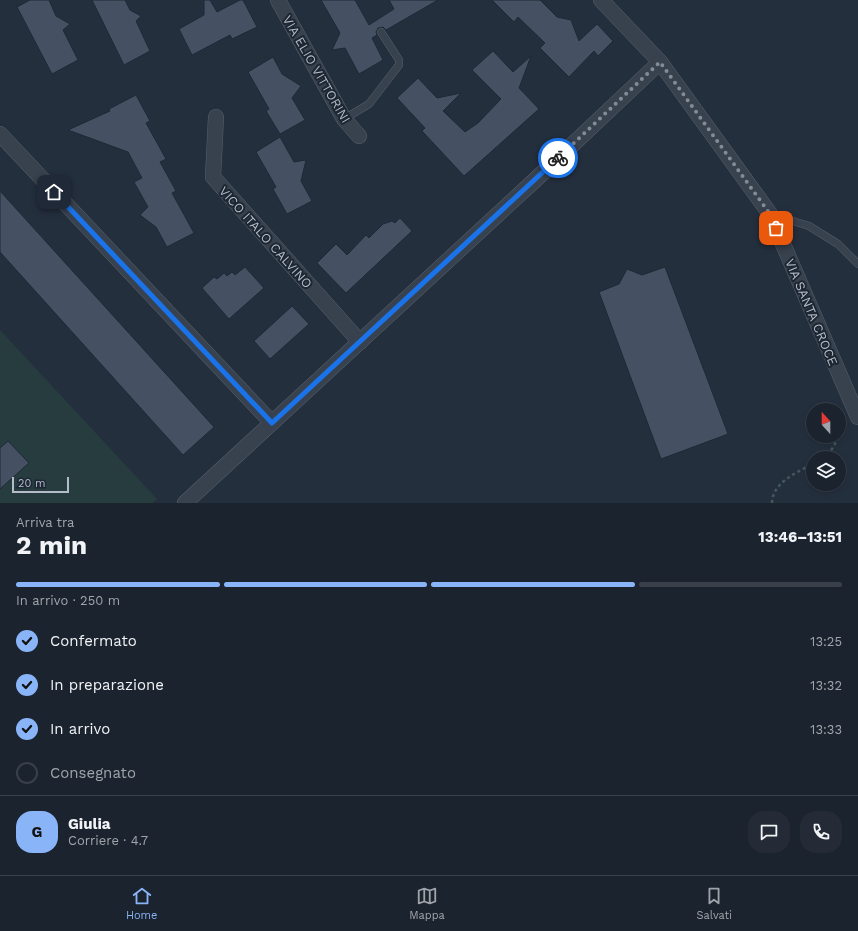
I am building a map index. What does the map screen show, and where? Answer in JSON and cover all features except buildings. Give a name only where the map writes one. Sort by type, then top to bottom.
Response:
[{"type":"street","name":"VIA ELIO VITTORINI","points":[[278,0],[344,119],[359,136]]},
{"type":"street","name":"VIA SANTA CROCE","points":[[601,0],[660,62],[770,214],[858,417]]},
{"type":"street","points":[[185,503],[660,62]]},
{"type":"street","name":"VICO ITALO CALVINO","points":[[216,117],[213,177],[360,342]]},
{"type":"street","points":[[0,134],[272,423]]},
{"type":"lane","points":[[344,119],[369,104],[399,65],[399,60],[381,32]]},
{"type":"lane","points":[[770,214],[809,226],[838,244],[858,264]]},
{"type":"path","points":[[772,503],[772,497],[782,483],[806,468]]},
{"type":"green space","points":[[0,330],[157,499],[153,503],[0,503]]},
{"type":"way so far","points":[[558,158],[660,62],[770,214],[776,228]]},
{"type":"route","points":[[54,192],[272,423],[558,158]]}]
